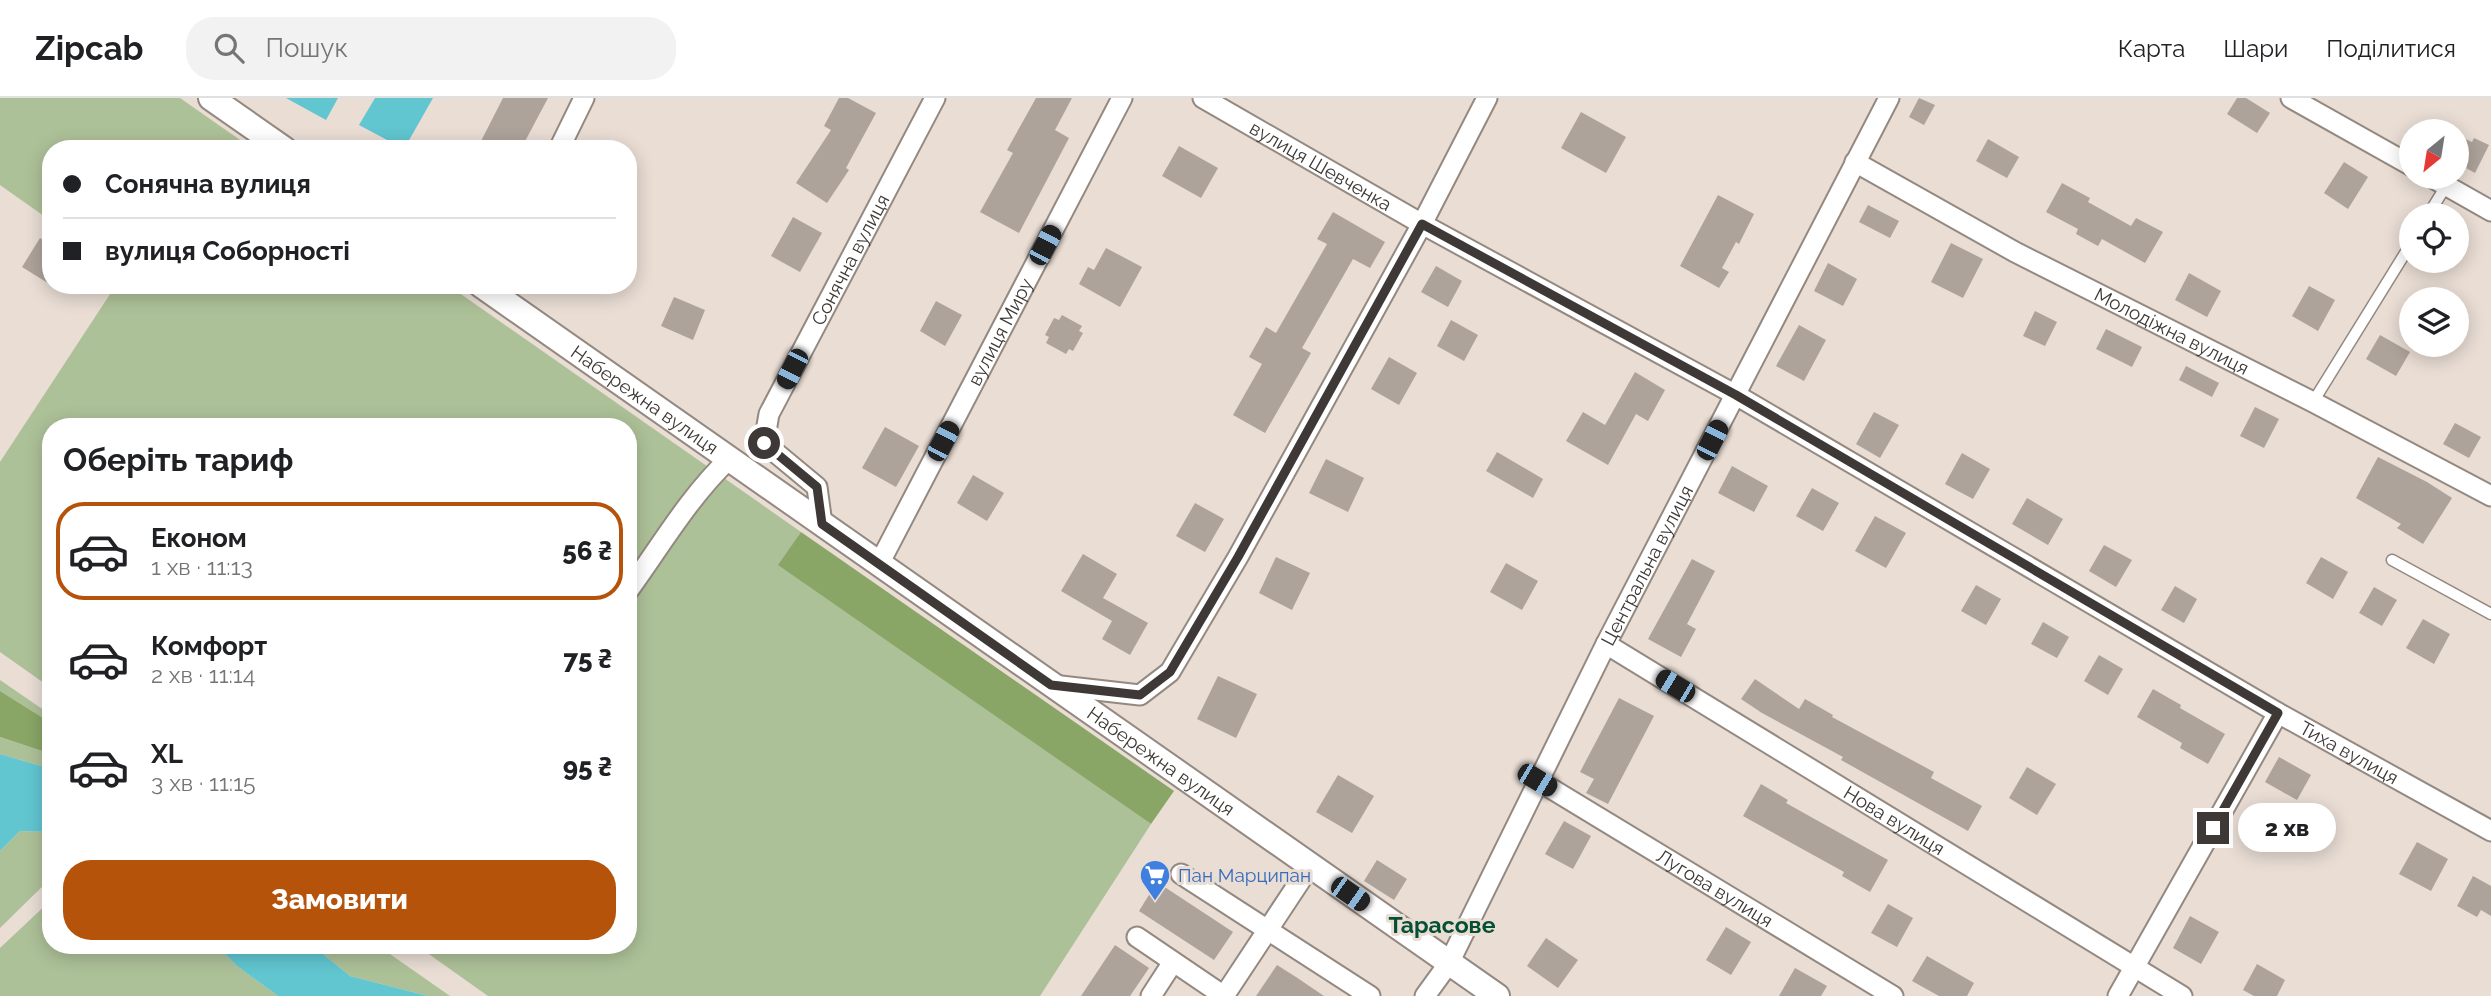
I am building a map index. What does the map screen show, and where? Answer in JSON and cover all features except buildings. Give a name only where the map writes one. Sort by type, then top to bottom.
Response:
[{"type":"street","points":[[211,98],[271,140]]},
{"type":"street","points":[[563,140],[584,98]]},
{"type":"street","name":"Сонячна вулиця","points":[[822,524],[817,487],[764,443],[769,414],[935,98]]},
{"type":"street","name":"вулиця Миру","points":[[879,564],[1122,98]]},
{"type":"street","name":"вулиця Шевченка","points":[[1203,98],[1422,224],[1736,395]]},
{"type":"street","points":[[1051,685],[1140,695],[1170,672],[1238,557],[1422,224],[1487,98]]},
{"type":"street","points":[[2299,100],[2399,158]]},
{"type":"street","name":"Центральна вулиця","points":[[1426,996],[1448,963],[1606,644],[1855,162],[1882,101]]},
{"type":"street","name":"Молодіжна вулиця","points":[[1855,162],[2015,252],[2313,402],[2491,496]]},
{"type":"street","points":[[2456,189],[2489,204]]},
{"type":"street","name":"Набережна вулиця","points":[[495,294],[1497,996]]},
{"type":"street","name":"Тиха вулиця","points":[[1736,395],[2278,713],[2491,831]]},
{"type":"street","points":[[637,579],[691,502],[711,476],[729,459]]},
{"type":"street","name":"Нова вулиця","points":[[1606,644],[2182,996]]},
{"type":"street","points":[[2118,996],[2278,713]]},
{"type":"street","name":"Лугова вулиця","points":[[1537,780],[1893,996]]},
{"type":"street","points":[[1137,937],[1224,996],[1310,866]]},
{"type":"street","points":[[1181,874],[1370,996]]},
{"type":"street","points":[[1151,996],[1173,962]]},
{"type":"lane","points":[[2313,402],[2399,263]]},
{"type":"lane","points":[[2392,560],[2491,614]]},
{"type":"green space","points":[[0,98],[180,98],[240,140],[42,140],[42,215],[0,185]]},
{"type":"green space","points":[[110,294],[461,294],[801,532],[779,565],[1151,824],[1040,996],[488,996],[429,954],[637,954],[637,418],[42,418],[42,682],[0,652],[0,462]]},
{"type":"green space","points":[[801,532],[1174,791],[1151,824],[778,565]]},
{"type":"green space","points":[[0,680],[42,709],[42,717],[0,691]]},
{"type":"green space","points":[[0,691],[42,717],[42,751],[0,737]]},
{"type":"green space","points":[[0,737],[42,751],[42,766],[0,754]]},
{"type":"green space","points":[[20,831],[42,832],[42,887],[0,928],[0,851]]},
{"type":"green space","points":[[42,908],[42,954],[225,954],[278,996],[0,996],[0,948]]},
{"type":"green space","points":[[323,954],[390,954],[450,996],[428,996],[350,976]]},
{"type":"water","points":[[286,98],[338,98],[326,120]]},
{"type":"water","points":[[375,98],[433,98],[409,140],[387,140],[359,125]]},
{"type":"water","points":[[0,754],[42,766],[42,832],[20,831],[0,851]]},
{"type":"water","points":[[225,954],[323,954],[350,976],[428,996],[278,996]]},
{"type":"place","name":"Пан Марципан","points":[[1155,902]]},
{"type":"district","name":"Тарасове","points":[[1442,925]]},
{"type":"route","points":[[764,443],[817,487],[822,524],[1051,685],[1140,695],[1170,672],[1238,557],[1422,224],[1736,395],[2278,713],[2213,828]]}]
